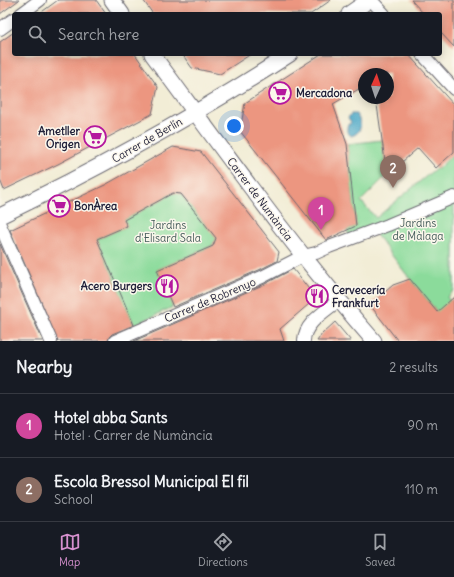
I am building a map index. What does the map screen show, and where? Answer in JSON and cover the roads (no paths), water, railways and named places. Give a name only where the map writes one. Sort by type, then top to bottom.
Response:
[{"type":"main road","points":[[112,0],[121,12]]},
{"type":"main road","points":[[352,12],[370,0]]},
{"type":"main road","name":"Carrer de Numància","points":[[153,56],[255,194],[303,256],[374,341]]},
{"type":"main road","name":"Carrer de Berlín","points":[[0,216],[88,173],[155,136],[287,56]]},
{"type":"street","points":[[24,12],[40,0]]},
{"type":"street","points":[[370,0],[382,12]]},
{"type":"street","points":[[0,29],[12,20]]},
{"type":"street","points":[[424,56],[454,88]]},
{"type":"street","name":"Carrer de Robrenyo","points":[[115,341],[262,277],[303,256],[316,253],[388,225],[454,197]]},
{"type":"street","points":[[0,225],[50,341]]},
{"type":"street","points":[[304,341],[307,328],[339,300]]},
{"type":"water","points":[[351,114],[356,114],[360,127],[355,135],[351,136],[347,132],[347,128],[351,122],[348,118]]},
{"type":"place","name":"Mercadona","points":[[280,93]]},
{"type":"place","name":"Ametller Origen","points":[[95,137]]},
{"type":"place","name":"Escola Bressol Municipal El fil","points":[[393,188]]},
{"type":"place","name":"BonÀrea","points":[[59,206]]},
{"type":"place","name":"Hotel abba Sants","points":[[321,230]]},
{"type":"place","name":"Acero Burgers","points":[[167,286]]},
{"type":"place","name":"Cervecería Frankfurt","points":[[317,296]]},
{"type":"park label","name":"Jardins de Màlaga","points":[[418,229]]},
{"type":"park label","name":"Jardins d'Elisard Sala","points":[[168,231]]}]
